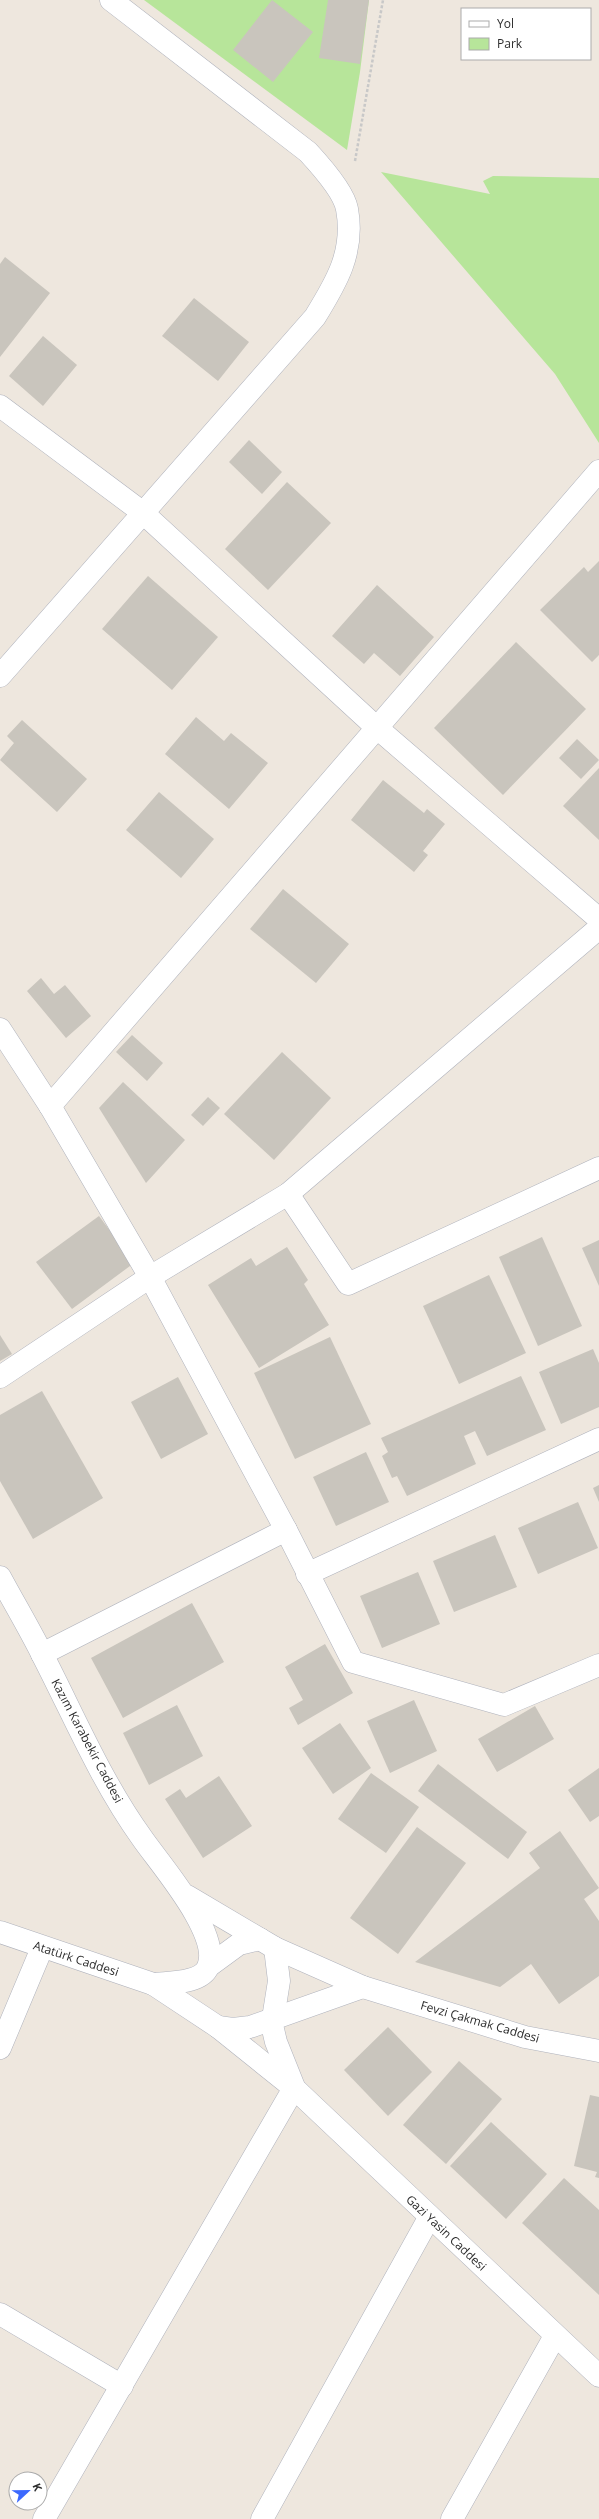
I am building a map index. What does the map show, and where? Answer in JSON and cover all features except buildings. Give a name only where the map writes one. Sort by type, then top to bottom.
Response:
[{"type":"street","points":[[0,676],[142,512],[315,317],[338,280],[348,246],[347,208],[328,174],[308,152],[111,0]]},
{"type":"street","points":[[0,406],[142,512],[376,727],[599,918]]},
{"type":"street","points":[[50,1106],[376,727],[599,471]]},
{"type":"street","points":[[0,1377],[150,1276],[288,1194],[599,928]]},
{"type":"street","points":[[0,1029],[50,1106],[150,1276],[286,1530],[353,1662],[504,1705],[599,1665]]},
{"type":"street","points":[[288,1194],[348,1284],[599,1168]]},
{"type":"street","points":[[307,1574],[599,1438]]},
{"type":"street","points":[[42,1654],[286,1530]]},
{"type":"street","name":"Kazım Karabekir Caddesi","points":[[0,1577],[42,1654],[116,1798],[142,1838],[187,1896]]},
{"type":"street","points":[[187,1896],[204,1935],[209,1951],[200,1993],[202,2008],[213,2024],[250,2027],[363,1987]]},
{"type":"street","name":"Fevzi Çakmak Caddesi","points":[[187,1896],[268,1944],[363,1987],[525,2037],[599,2051]]},
{"type":"street","name":"Atatürk Caddesi","points":[[0,1932],[42,1948],[153,1984]]},
{"type":"street","points":[[44,2519],[294,2088],[276,2042],[272,2019],[279,1981],[268,1944],[239,1944],[193,1979],[153,1984]]},
{"type":"street","points":[[0,2048],[42,1948]]},
{"type":"street","name":"Gazi Yasin Caddesi","points":[[153,1984],[213,2024],[294,2088],[429,2218],[599,2376]]},
{"type":"street","points":[[262,2519],[429,2218]]},
{"type":"street","points":[[0,2314],[122,2386]]},
{"type":"street","points":[[452,2519],[555,2336]]},
{"type":"path","points":[[355,162],[383,0]]},
{"type":"green space","points":[[144,0],[369,0],[360,72],[347,150]]},
{"type":"green space","points":[[381,172],[490,194],[483,181],[493,176],[599,178],[599,443],[555,374]]}]
